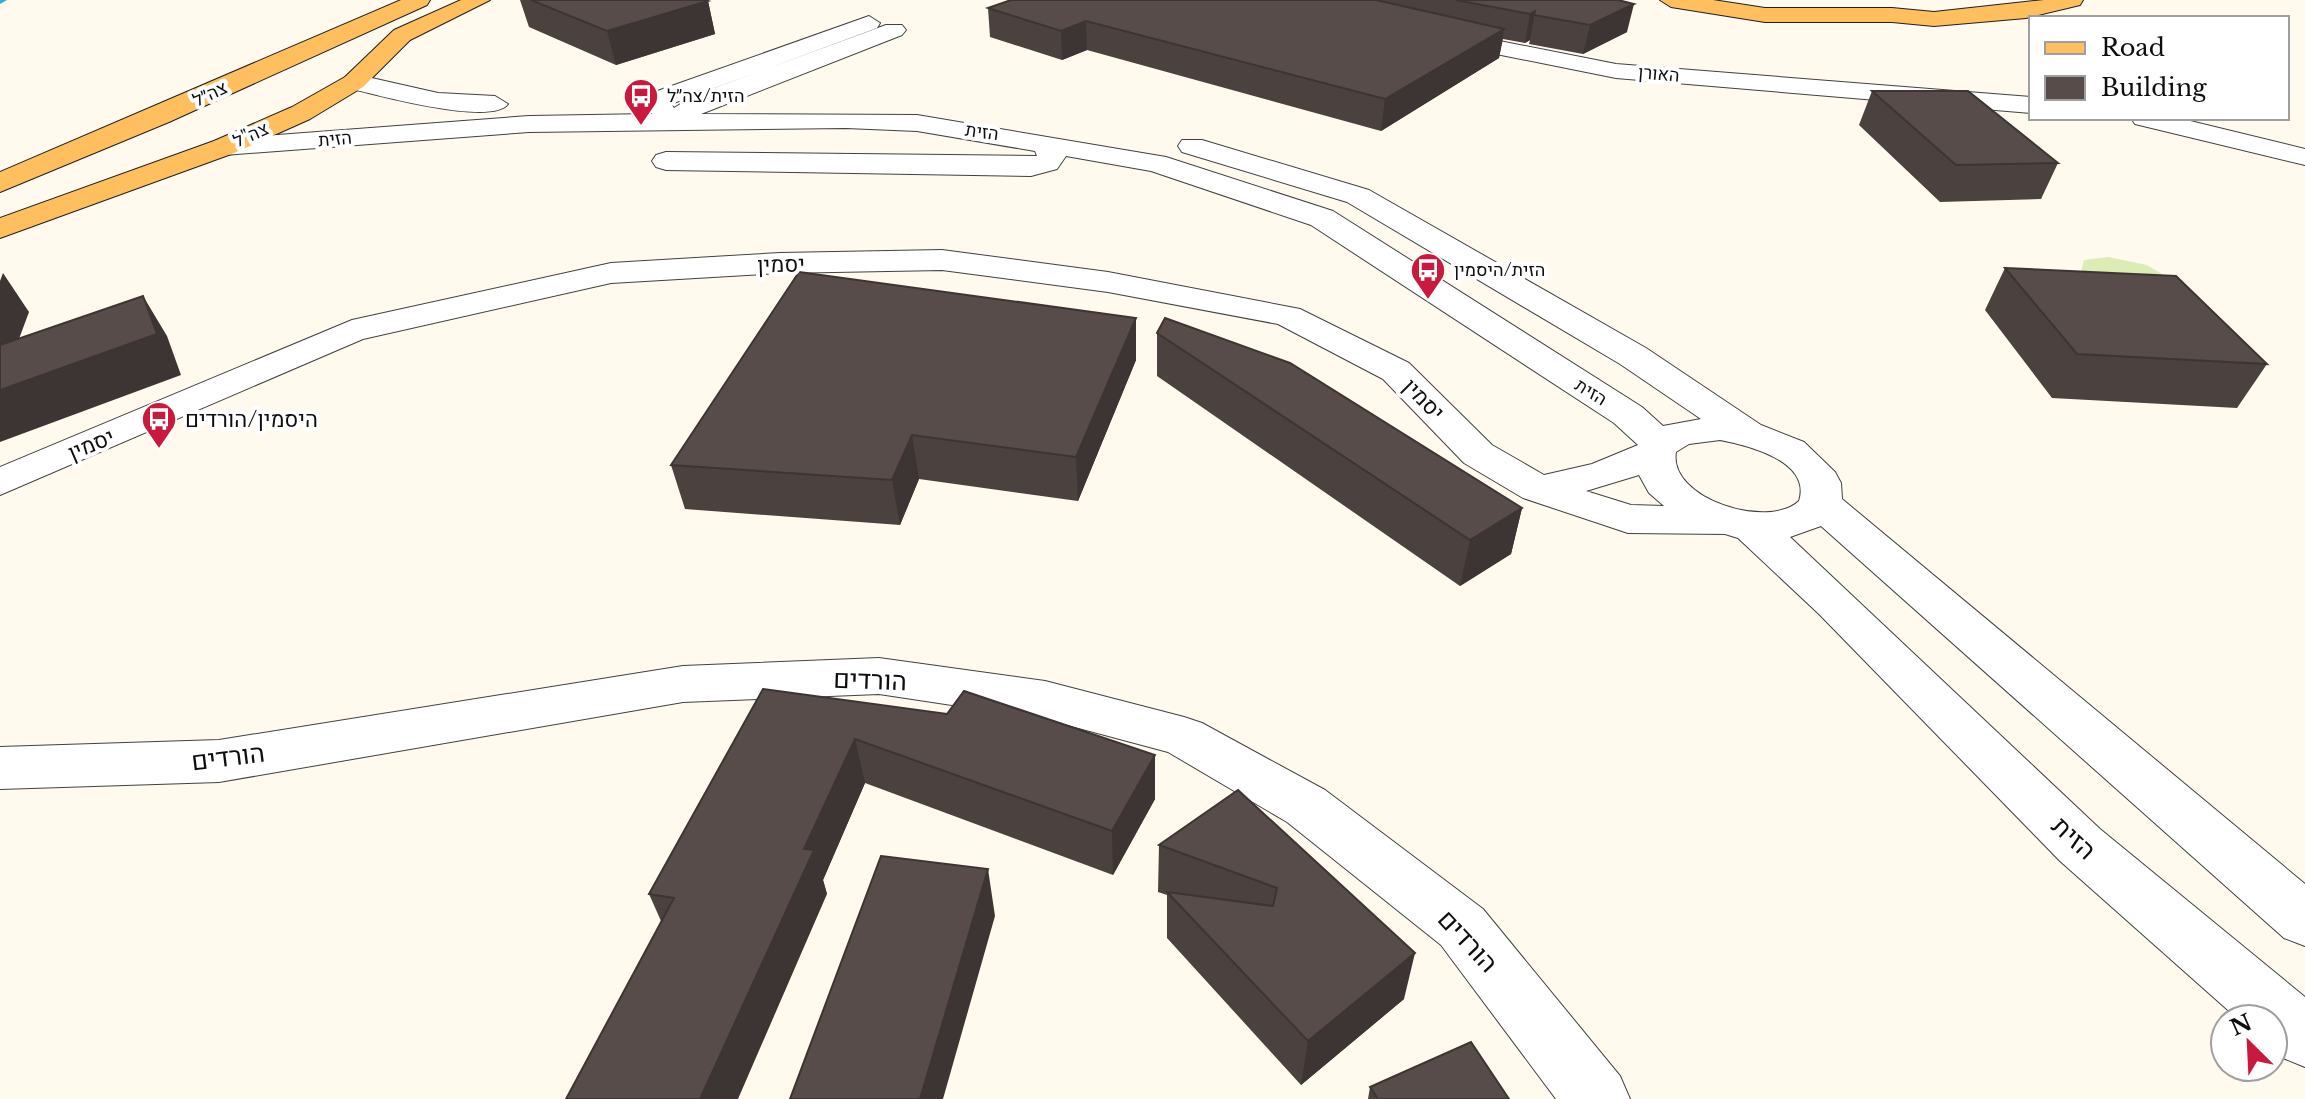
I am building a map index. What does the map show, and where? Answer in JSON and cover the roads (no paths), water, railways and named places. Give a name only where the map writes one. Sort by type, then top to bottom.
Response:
[{"type":"main road","name":"צה״ל","points":[[0,183],[160,116],[419,0]]},
{"type":"main road","name":"צה\"ל","points":[[0,229],[224,147],[301,113],[354,82],[402,35],[479,0]]},
{"type":"main road","points":[[1671,0],[1765,15],[1892,15],[1934,19],[1970,8],[2026,11],[2072,0]]},
{"type":"main road","points":[[1849,0],[1892,15]]},
{"type":"main road","points":[[225,87],[264,78],[314,76],[354,82]]},
{"type":"main road","points":[[160,116],[155,130],[163,139],[224,147]]},
{"type":"street","points":[[663,111],[869,23]]},
{"type":"street","points":[[704,101],[894,30]]},
{"type":"street","name":"האורן","points":[[1427,33],[1616,71],[2029,105]]},
{"type":"street","name":"הזית","points":[[354,82],[438,101],[917,123],[1035,140],[1156,163],[1322,218],[1628,415],[1656,450]]},
{"type":"street","name":"הזית","points":[[224,147],[529,124],[663,111],[704,101],[866,100],[952,105],[1166,140],[1261,164],[1358,196],[1633,356],[1747,433]]},
{"type":"street","points":[[2152,120],[2305,157]]},
{"type":"street","points":[[666,161],[1031,167],[1047,163],[1052,157],[1049,149],[1035,140]]},
{"type":"street","name":"יסמין","points":[[0,482],[352,331],[611,273],[780,263],[942,260],[1108,282],[1288,316],[1396,371],[1478,454],[1538,489],[1628,519],[1737,524],[1796,523],[1812,515],[1822,504]]},
{"type":"street","points":[[1538,489],[1603,474],[1656,450],[1674,434],[1695,429],[1747,433],[1790,450],[1807,463],[1818,477],[1823,491],[1822,504],[2305,920]]},
{"type":"street","points":[[1656,450],[1654,470],[1661,485],[1698,512],[1737,524]]},
{"type":"street","name":"הזית","points":[[1737,524],[1835,603],[2080,845],[2305,1037]]},
{"type":"street","name":"הורדים","points":[[0,768],[219,761],[683,684],[879,676],[1045,700],[1184,737],[1306,806],[1462,927],[1597,1099]]},
{"type":"place","name":"הזית/צה״ל","points":[[641,127]]},
{"type":"place","name":"הזית/היסמין","points":[[1428,301]]},
{"type":"place","name":"היסמין/הורדים","points":[[159,450]]}]
